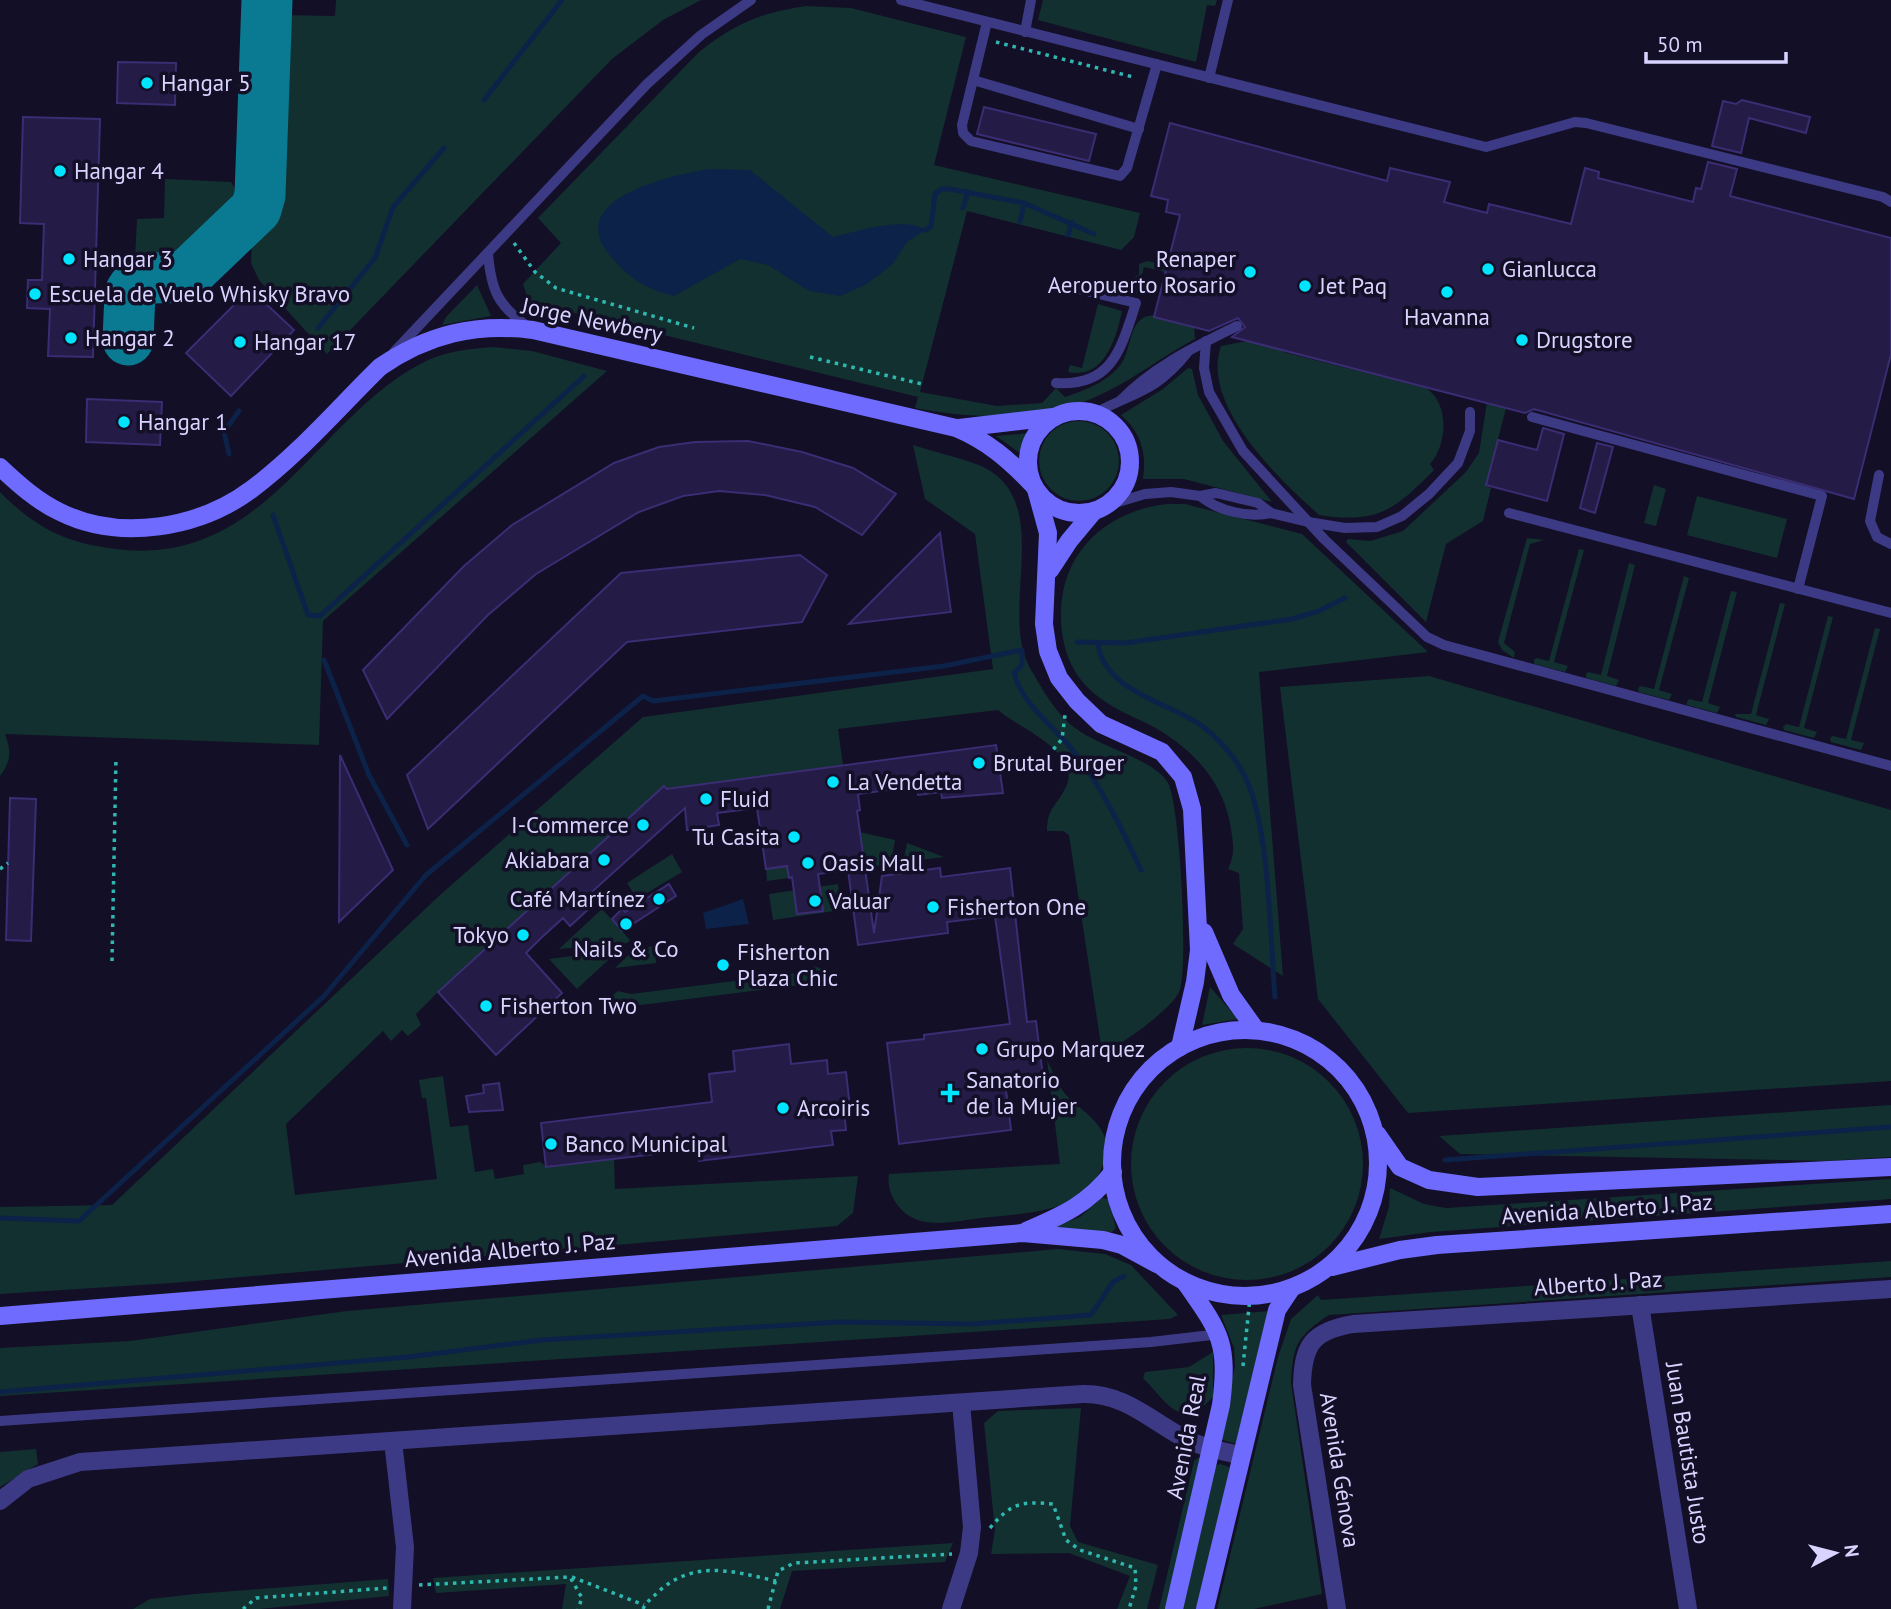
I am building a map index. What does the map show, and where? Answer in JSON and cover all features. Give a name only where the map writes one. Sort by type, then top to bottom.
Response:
[{"type":"main road","name":"Jorge Newbery","points":[[0,467],[38,499],[60,512],[84,521],[134,528],[184,522],[208,514],[252,490],[380,367],[415,346],[452,332],[506,327],[533,330],[956,428],[976,437],[1006,457],[1034,488]]},
{"type":"main road","points":[[1047,576],[1069,541],[1126,483],[1130,455],[1119,429],[1095,413],[1079,410],[1053,417],[1033,438],[1027,460],[1048,533],[1044,624],[1048,651],[1059,678],[1077,701],[1101,724],[1162,752],[1183,777],[1192,810],[1199,916],[1195,982],[1180,1047]]},
{"type":"main road","name":"Jorge Newbery","points":[[956,428],[1053,417]]},
{"type":"main road","points":[[1034,488],[1063,511],[1079,514],[1101,508]]},
{"type":"main road","points":[[1199,916],[1212,957],[1227,986],[1256,1030]]},
{"type":"main road","points":[[1256,1030],[1288,1036],[1317,1051],[1349,1080],[1365,1104],[1375,1131],[1379,1162],[1376,1192],[1366,1221],[1350,1247],[1328,1268],[1291,1289],[1250,1297],[1205,1291],[1157,1264],[1134,1238],[1119,1206],[1112,1172],[1118,1125],[1127,1101],[1141,1080],[1180,1047],[1217,1033],[1256,1030]]},
{"type":"main road","name":"Avenida Alberto J. Paz","points":[[1375,1131],[1401,1167],[1429,1181],[1478,1187],[1891,1167]]},
{"type":"main road","name":"Avenida Alberto J. Paz","points":[[1023,1233],[1079,1208],[1099,1191],[1112,1172]]},
{"type":"main road","name":"Avenida Alberto J. Paz","points":[[1328,1268],[1400,1250],[1437,1245],[1891,1214]]},
{"type":"main road","name":"Avenida Alberto J. Paz","points":[[0,1316],[1023,1233],[1102,1240],[1122,1245],[1157,1264]]},
{"type":"main road","name":"Avenida Real","points":[[1174,1609],[1211,1450],[1225,1375],[1220,1334],[1185,1282]]},
{"type":"main road","points":[[1205,1609],[1277,1310],[1291,1289]]},
{"type":"street","name":"Alberto J. Paz","points":[[1313,1341],[1331,1328],[1353,1324],[1891,1289]]},
{"type":"street","name":"Juan Bautista Justo","points":[[1640,1305],[1688,1609]]},
{"type":"street","name":"Avenida Génova","points":[[1313,1341],[1302,1357],[1302,1385],[1337,1609]]},
{"type":"street","points":[[0,1501],[28,1479],[54,1468],[80,1462],[1102,1393],[1119,1398],[1184,1438],[1211,1450],[1240,1455]]},
{"type":"street","points":[[951,1609],[969,1553],[972,1527],[961,1403]]},
{"type":"street","points":[[393,1441],[405,1547],[402,1609]]},
{"type":"lane","points":[[380,367],[662,70],[701,35],[751,0]]},
{"type":"lane","points":[[901,0],[1486,148],[1576,122],[1586,123],[1883,197],[1891,202]]},
{"type":"lane","points":[[1025,32],[1031,0]]},
{"type":"lane","points":[[1209,78],[1228,0]]},
{"type":"lane","points":[[987,22],[962,125],[964,133],[971,141],[1120,176],[1127,168],[1157,64]]},
{"type":"lane","points":[[973,80],[1139,129]]},
{"type":"lane","points":[[488,253],[496,297],[509,313],[533,330]]},
{"type":"lane","points":[[1056,383],[1076,384],[1105,370],[1124,342],[1136,303],[1078,289]]},
{"type":"lane","points":[[1095,413],[1121,400],[1141,379],[1237,326]]},
{"type":"lane","points":[[1206,341],[1206,381],[1223,419],[1259,471],[1427,637],[1444,645],[1891,766]]},
{"type":"lane","points":[[1101,508],[1145,494],[1171,492],[1200,496],[1211,505],[1257,516],[1271,513],[1308,522],[1363,529],[1391,522],[1429,494],[1458,463],[1465,450],[1470,412]]},
{"type":"lane","points":[[1532,417],[1822,496],[1798,589]]},
{"type":"lane","points":[[1880,475],[1870,521],[1877,537],[1891,544]]},
{"type":"lane","points":[[1509,513],[1891,613]]},
{"type":"lane","points":[[0,1421],[1138,1343],[1220,1334]]},
{"type":"path","points":[[983,38],[1133,77]]},
{"type":"path","points":[[505,233],[535,272],[556,288],[694,328]]},
{"type":"path","points":[[810,357],[922,384]]},
{"type":"path","points":[[1048,756],[1062,739],[1065,713]]},
{"type":"path","points":[[112,961],[116,757]]},
{"type":"path","points":[[0,869],[8,863]]},
{"type":"path","points":[[1245,1344],[1250,1297]]},
{"type":"path","points":[[768,1609],[778,1571],[794,1563],[969,1553],[1006,1510],[1029,1501],[1054,1504],[1066,1539],[1080,1550],[1135,1568],[1136,1586],[1129,1609]]},
{"type":"path","points":[[244,1608],[256,1598],[570,1577],[643,1607],[672,1578],[702,1569],[738,1572],[776,1581]]},
{"type":"path","points":[[570,1577],[582,1598],[579,1609]]},
{"type":"green space","points":[[336,0],[701,0],[663,20],[612,59],[327,354],[259,280],[251,263],[252,237],[273,209],[282,15],[335,16]]},
{"type":"green space","points":[[1043,0],[1217,0],[1215,6],[1207,5],[1196,62],[1038,20]]},
{"type":"green space","points":[[806,6],[851,8],[966,37],[934,165],[1140,213],[1134,237],[1121,250],[967,211],[920,392],[997,406],[1042,403],[1056,388],[1065,397],[1110,376],[1121,364],[1136,325],[1145,317],[1163,316],[1194,325],[1195,339],[1117,386],[1084,402],[1061,409],[1012,416],[963,415],[915,408],[918,397],[529,302],[523,284],[561,243],[538,218],[699,52],[749,21]]},
{"type":"green space","points":[[165,179],[231,182],[239,195],[236,208],[177,263],[135,260],[137,219],[164,218]]},
{"type":"green space","points":[[1147,261],[1175,267],[1174,274],[1144,267],[1137,294],[1128,292],[1130,281],[1139,274],[1139,264]]},
{"type":"green space","points":[[477,285],[491,316],[442,325],[446,317]]},
{"type":"green space","points":[[1098,304],[1122,311],[1112,345],[1099,364],[1091,370],[1068,372],[1070,365],[1082,368]]},
{"type":"green space","points":[[1247,341],[1284,344],[1283,352],[1426,388],[1434,395],[1442,414],[1443,436],[1430,464],[1434,470],[1408,495],[1384,511],[1356,517],[1319,515],[1284,482],[1247,440],[1232,416],[1222,392],[1218,369],[1221,346]]},
{"type":"green space","points":[[493,347],[532,351],[607,371],[323,621],[319,745],[5,734],[9,755],[7,765],[0,776],[0,492],[26,515],[66,538],[116,549],[167,549],[211,536],[250,513],[384,388],[422,363],[457,351]]},
{"type":"green space","points":[[1188,368],[1192,369],[1198,395],[1223,441],[1272,502],[1184,479],[1143,479],[1141,444],[1121,415],[1163,389]]},
{"type":"green space","points":[[1487,402],[1537,406],[1536,411],[1507,404],[1486,486],[1491,488],[1483,521],[1446,544],[1426,622],[1346,542],[1348,539],[1370,541],[1403,531],[1466,472],[1479,453]]},
{"type":"green space","points":[[1079,421],[1094,424],[1107,433],[1116,446],[1119,461],[1116,476],[1107,489],[1094,498],[1079,501],[1064,498],[1051,489],[1042,476],[1039,461],[1042,446],[1051,433],[1064,424]]},
{"type":"green space","points":[[1030,433],[1022,447],[1024,456],[996,436]]},
{"type":"green space","points":[[913,445],[979,465],[1003,481],[1016,503],[1021,529],[1019,616],[1022,644],[1030,668],[1053,705],[1070,724],[1094,739],[1150,766],[1168,783],[1179,853],[1183,953],[1179,992],[1168,1006],[1138,1032],[1118,1044],[1111,1048],[1101,1045],[1069,835],[1063,831],[1047,831],[1051,812],[1066,787],[1069,774],[1065,763],[1046,742],[998,710],[838,729],[843,765],[667,789],[664,786],[438,992],[416,1014],[421,1025],[408,1036],[402,1030],[391,1041],[383,1031],[286,1124],[295,1195],[437,1179],[426,1098],[422,1098],[419,1080],[443,1076],[450,1127],[468,1125],[475,1172],[493,1169],[495,1179],[524,1174],[523,1165],[540,1162],[547,1167],[614,1159],[615,1189],[858,1176],[853,1213],[837,1226],[172,1283],[0,1294],[0,1207],[112,1205],[440,895],[643,717],[993,669],[975,534],[925,499]]},
{"type":"green space","points":[[1654,485],[1666,489],[1656,526],[1644,523]]},
{"type":"green space","points":[[1697,496],[1787,519],[1777,558],[1687,535]]},
{"type":"green space","points":[[1185,504],[1302,534],[1428,652],[1259,672],[1283,976],[1233,944],[1243,929],[1239,873],[1228,869],[1233,852],[1230,823],[1226,806],[1211,777],[1189,752],[1163,732],[1110,705],[1085,685],[1073,669],[1064,644],[1061,610],[1064,588],[1070,569],[1080,552],[1108,524],[1146,508]]},
{"type":"green space","points":[[1527,538],[1544,540],[1530,544],[1504,643],[1515,652],[1514,658],[1502,650],[1498,642]]},
{"type":"green space","points":[[1579,549],[1584,550],[1554,662],[1568,666],[1565,672],[1534,664],[1534,660],[1536,658],[1549,661]]},
{"type":"green space","points":[[1629,563],[1635,565],[1607,676],[1619,680],[1616,686],[1586,678],[1586,674],[1588,672],[1601,675]]},
{"type":"green space","points":[[1684,576],[1689,578],[1659,690],[1672,694],[1669,700],[1639,692],[1638,689],[1640,686],[1654,689]]},
{"type":"green space","points":[[1731,591],[1737,592],[1708,703],[1720,707],[1717,713],[1687,705],[1687,702],[1689,699],[1702,702]]},
{"type":"green space","points":[[1780,603],[1785,604],[1756,715],[1769,719],[1766,725],[1736,717],[1735,714],[1751,714]]},
{"type":"green space","points":[[1828,616],[1833,617],[1804,728],[1817,732],[1814,738],[1784,730],[1783,727],[1786,724],[1799,727]]},
{"type":"green space","points":[[1875,628],[1880,629],[1851,740],[1864,743],[1861,750],[1831,742],[1830,739],[1832,736],[1846,739]]},
{"type":"green space","points":[[1429,676],[1891,810],[1891,1081],[1408,1113],[1318,999],[1280,687]]},
{"type":"green space","points":[[846,829],[895,840],[891,864],[852,869]]},
{"type":"green space","points":[[907,843],[944,857],[903,862]]},
{"type":"green space","points":[[672,854],[682,872],[637,899],[627,883]]},
{"type":"green space","points":[[787,866],[789,878],[767,881],[766,869]]},
{"type":"green space","points":[[838,884],[841,910],[773,920],[769,894]]},
{"type":"green space","points":[[602,909],[630,940],[627,943],[559,949]]},
{"type":"green space","points":[[655,946],[656,963],[615,968],[635,949]]},
{"type":"green space","points":[[619,950],[577,989],[549,959]]},
{"type":"green space","points":[[814,966],[825,970],[826,981],[817,988],[807,984],[633,1006],[623,1014],[612,1007],[613,995],[618,991],[631,994],[805,972]]},
{"type":"green space","points":[[1210,987],[1238,1019],[1202,1025]]},
{"type":"green space","points":[[1236,1048],[1258,1048],[1302,1061],[1321,1074],[1337,1090],[1350,1109],[1358,1130],[1363,1164],[1361,1187],[1350,1219],[1337,1238],[1321,1254],[1302,1267],[1281,1275],[1258,1280],[1236,1280],[1192,1267],[1173,1254],[1157,1238],[1144,1219],[1136,1198],[1131,1175],[1131,1153],[1144,1109],[1157,1090],[1173,1074],[1192,1061],[1213,1053]]},
{"type":"green space","points":[[1047,1060],[1065,1093],[1095,1122],[1106,1141],[1103,1165],[1091,1186],[1065,1204],[1014,1215],[938,1223],[921,1221],[902,1210],[891,1193],[889,1174],[1060,1164]]},
{"type":"green space","points":[[1891,1105],[1891,1157],[1827,1161],[1460,1154],[1439,1136]]},
{"type":"green space","points":[[1891,1179],[1891,1199],[1431,1232],[1379,1239],[1389,1207],[1390,1188],[1424,1204],[1446,1208]]},
{"type":"green space","points":[[1102,1198],[1108,1199],[1116,1228],[1112,1232],[1045,1230],[1080,1217]]},
{"type":"green space","points":[[1058,1249],[1105,1254],[1131,1265],[1178,1315],[1170,1319],[0,1396],[0,1348],[130,1341],[347,1311]]},
{"type":"green space","points":[[1891,1261],[1891,1277],[1329,1315],[1303,1336],[1295,1350],[1291,1383],[1322,1594],[1254,1609],[1217,1609],[1278,1357],[1291,1319],[1318,1295],[1321,1300]]},
{"type":"green space","points":[[1270,1311],[1237,1444],[1219,1439],[1235,1366],[1234,1348],[1221,1315]]},
{"type":"green space","points":[[1213,1352],[1213,1397],[1192,1412],[1175,1410],[1143,1378],[1145,1372],[1189,1367]]},
{"type":"green space","points":[[1081,1408],[1070,1526],[1078,1542],[1158,1565],[1147,1609],[1117,1609],[1130,1576],[1069,1553],[991,1554],[995,1530],[984,1423],[998,1411]]},
{"type":"green space","points":[[36,1449],[38,1464],[0,1487],[0,1452]]},
{"type":"green space","points":[[1211,1449],[1174,1609],[1159,1609],[1194,1461]]},
{"type":"green space","points":[[1220,1464],[1229,1467],[1231,1476],[1199,1609],[1181,1609],[1213,1467]]},
{"type":"green space","points":[[953,1543],[945,1562],[792,1571],[780,1609],[562,1609],[566,1584],[436,1593],[433,1578]]},
{"type":"green space","points":[[388,1579],[389,1596],[259,1609],[133,1609],[150,1599]]},
{"type":"water","points":[[710,169],[750,170],[833,237],[893,224],[917,226],[926,230],[907,242],[892,265],[865,285],[840,296],[809,291],[768,265],[740,259],[674,296],[639,282],[611,257],[599,237],[600,220],[610,205],[648,184]]},
{"type":"water","points":[[743,899],[749,924],[706,929],[703,913]]},
{"type":"building","name":"Hangar 5","points":[[118,62],[176,63],[175,105],[117,103]]},
{"type":"building","points":[[1742,100],[1810,117],[1806,133],[1749,118],[1741,153],[1712,146],[1723,101],[1736,104]]},
{"type":"building","points":[[984,107],[1096,134],[1089,161],[977,134]]},
{"type":"building","points":[[23,117],[100,119],[93,357],[48,356],[50,309],[27,308],[28,280],[42,280],[44,224],[20,223]]},
{"type":"building","points":[[1170,123],[1387,181],[1390,168],[1450,182],[1444,202],[1487,213],[1489,204],[1571,224],[1585,168],[1599,172],[1598,178],[1693,202],[1696,188],[1701,189],[1708,162],[1737,169],[1730,196],[1891,238],[1891,354],[1854,499],[1534,409],[1525,413],[1232,337],[1245,327],[1238,318],[1209,331],[1154,317],[1180,215],[1166,212],[1168,200],[1151,196]]},
{"type":"building","name":"Hangar 17","points":[[250,289],[294,330],[231,396],[186,353]]},
{"type":"building","name":"Hangar 1","points":[[87,399],[162,402],[160,445],[86,442]]},
{"type":"building","points":[[1543,428],[1564,434],[1547,501],[1486,485],[1498,440],[1537,450]]},
{"type":"building","points":[[748,441],[802,452],[853,468],[896,494],[862,535],[815,507],[765,495],[719,491],[683,496],[639,512],[536,574],[488,615],[387,719],[363,670],[464,566],[512,525],[614,463],[659,447],[695,442]]},
{"type":"building","points":[[1597,443],[1613,447],[1595,513],[1580,508]]},
{"type":"building","points":[[940,533],[951,612],[849,624]]},
{"type":"building","points":[[800,555],[827,575],[802,622],[627,642],[428,829],[407,775],[621,573]]},
{"type":"building","points":[[996,745],[1003,793],[942,798],[941,792],[918,795],[917,787],[896,789],[858,794],[860,810],[857,811],[874,933],[882,876],[940,868],[941,877],[1010,868],[1027,1022],[1036,1021],[1043,1077],[1005,1082],[1011,1130],[899,1144],[887,1043],[924,1039],[924,1035],[1010,1024],[995,916],[947,922],[948,933],[858,945],[848,870],[818,874],[823,911],[797,914],[792,877],[789,878],[787,866],[766,869],[757,808],[717,813],[719,825],[687,830],[685,808],[585,898],[592,906],[570,926],[563,918],[540,939],[526,953],[562,993],[496,1055],[438,992],[664,786],[667,789]]},
{"type":"building","points":[[340,755],[393,870],[339,922]]},
{"type":"building","points":[[10,798],[36,799],[31,941],[6,940]]},
{"type":"building","points":[[669,884],[676,896],[622,931],[612,919],[622,909],[625,912]]},
{"type":"building","points":[[789,1044],[791,1064],[827,1060],[828,1074],[846,1072],[850,1108],[844,1109],[846,1130],[831,1131],[833,1145],[699,1161],[698,1149],[546,1167],[541,1123],[712,1102],[709,1074],[735,1071],[733,1051]]},
{"type":"building","points":[[499,1083],[503,1110],[469,1112],[466,1096],[484,1093],[483,1085]]},
{"type":"waterway","points":[[484,100],[562,0]]},
{"type":"waterway","points":[[318,328],[375,258],[393,207],[444,148]]},
{"type":"waterway","points":[[926,230],[931,226],[935,194],[941,189],[950,189],[1024,203],[1094,234]]},
{"type":"waterway","points":[[963,208],[968,192]]},
{"type":"waterway","points":[[1020,221],[1024,203]]},
{"type":"waterway","points":[[1068,235],[1072,222]]},
{"type":"waterway","points":[[273,515],[308,615],[320,616],[584,376]]},
{"type":"waterway","points":[[229,454],[224,432],[239,411]]},
{"type":"waterway","points":[[1077,642],[1126,643],[1292,619],[1319,611],[1345,598]]},
{"type":"waterway","points":[[1098,644],[1103,660],[1112,673],[1140,694],[1202,726],[1226,748],[1244,775],[1253,796],[1264,851],[1275,997]]},
{"type":"waterway","points":[[0,1218],[79,1221],[324,996],[426,875],[643,696],[653,701],[944,666],[1022,650],[1022,665],[1014,673],[1018,684],[1031,704],[1072,749],[1092,777],[1141,870]]},
{"type":"waterway","points":[[324,660],[369,775],[407,845]]},
{"type":"waterway","points":[[1445,1160],[1891,1127]]},
{"type":"waterway","points":[[0,1392],[408,1357],[542,1340],[839,1322],[972,1324],[1091,1315],[1113,1282],[1124,1276]]},
{"type":"taxiway","points":[[128,340],[130,293],[135,285],[149,278],[173,278],[189,273],[256,209],[260,195],[267,0]]},
{"type":"place","name":"Hangar 5","points":[[147,83]]},
{"type":"place","name":"Hangar 4","points":[[60,171]]},
{"type":"place","name":"Hangar 3","points":[[69,259]]},
{"type":"place","name":"Gianlucca","points":[[1488,269]]},
{"type":"place","name":"Renaper Aeropuerto Rosario","points":[[1250,272]]},
{"type":"place","name":"Jet Paq","points":[[1305,286]]},
{"type":"place","name":"Havanna","points":[[1447,292]]},
{"type":"place","name":"Escuela de Vuelo Whisky Bravo","points":[[35,294]]},
{"type":"place","name":"Hangar 2","points":[[71,338]]},
{"type":"place","name":"Drugstore","points":[[1522,340]]},
{"type":"place","name":"Hangar 17","points":[[240,342]]},
{"type":"place","name":"Hangar 1","points":[[124,422]]},
{"type":"place","name":"Brutal Burger","points":[[979,763]]},
{"type":"place","name":"La Vendetta","points":[[833,782]]},
{"type":"place","name":"Fluid","points":[[706,799]]},
{"type":"place","name":"I-Commerce","points":[[643,825]]},
{"type":"place","name":"Tu Casita","points":[[794,837]]},
{"type":"place","name":"Akiabara","points":[[604,860]]},
{"type":"place","name":"Oasis Mall","points":[[808,863]]},
{"type":"place","name":"Café Martínez","points":[[659,899]]},
{"type":"place","name":"Valuar","points":[[815,901]]},
{"type":"place","name":"Fisherton One","points":[[933,907]]},
{"type":"place","name":"Nails & Co","points":[[626,924]]},
{"type":"place","name":"Tokyo","points":[[523,935]]},
{"type":"place","name":"Fisherton Plaza Chic","points":[[723,965]]},
{"type":"place","name":"Fisherton Two","points":[[486,1006]]},
{"type":"place","name":"Grupo Marquez","points":[[982,1049]]},
{"type":"place","name":"Sanatorio de la Mujer","points":[[950,1093]]},
{"type":"place","name":"Arcoiris","points":[[783,1108]]},
{"type":"place","name":"Banco Municipal","points":[[551,1144]]}]
